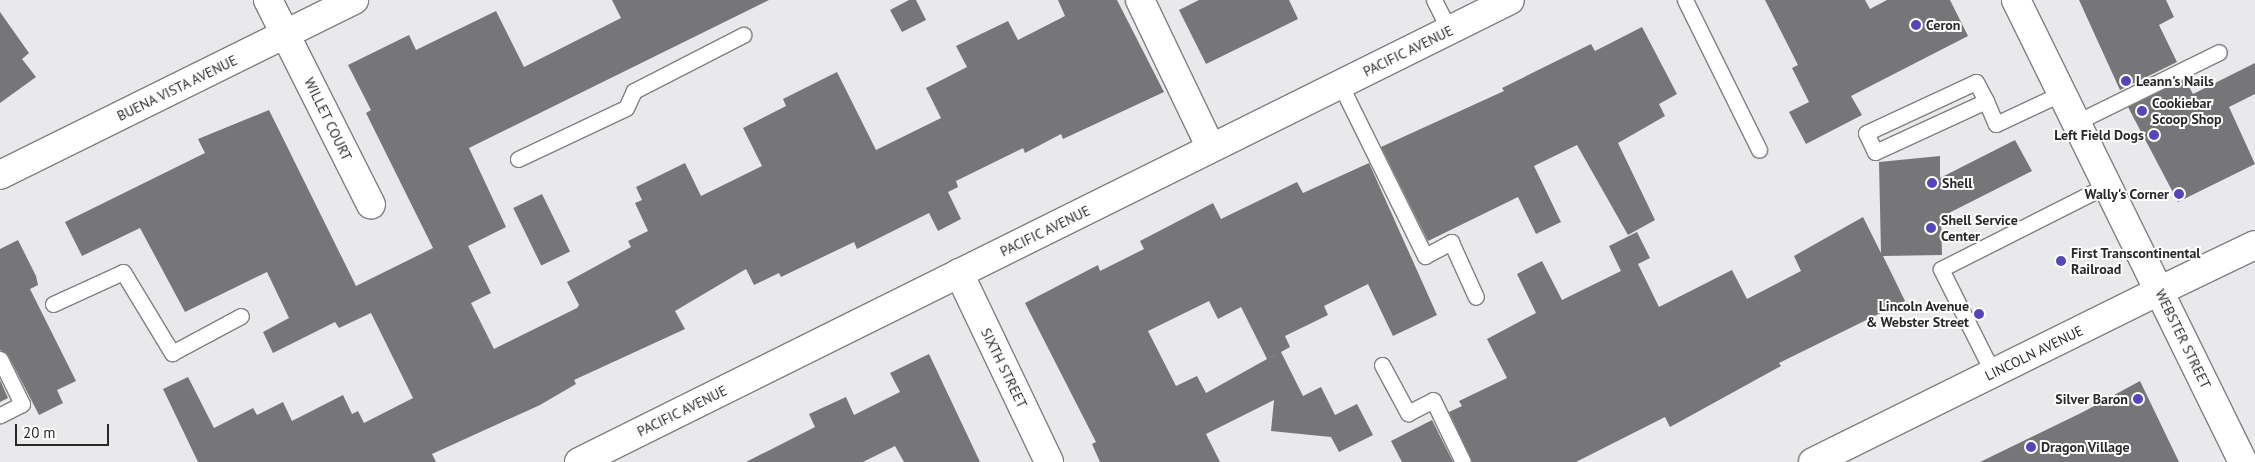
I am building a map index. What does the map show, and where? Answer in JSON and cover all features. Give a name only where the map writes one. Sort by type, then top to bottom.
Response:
[{"type":"street","name":"WILLET COURT","points":[[268,0],[371,205]]},
{"type":"street","name":"BUENA VISTA AVENUE","points":[[0,175],[354,0]]},
{"type":"street","points":[[1140,0],[1211,148]]},
{"type":"street","name":"PACIFIC AVENUE","points":[[579,462],[1510,0]]},
{"type":"street","name":"WEBSTER STREET","points":[[2016,0],[2243,462]]},
{"type":"street","name":"LINCOLN AVENUE","points":[[1813,462],[2255,245]]},
{"type":"street","name":"SIXTH STREET","points":[[959,273],[1049,462]]},
{"type":"lane","points":[[1434,0],[1449,30]]},
{"type":"lane","points":[[1685,0],[1759,150]]},
{"type":"lane","points":[[518,159],[626,108],[634,91],[743,35]]},
{"type":"lane","points":[[2077,122],[2219,52]]},
{"type":"lane","points":[[1986,101],[1875,152],[1866,133],[1976,82],[1986,101],[1996,124],[2062,93]]},
{"type":"lane","points":[[1340,84],[1425,256],[1450,242],[1476,297]]},
{"type":"lane","points":[[1993,373],[1941,269],[2107,185]]},
{"type":"lane","points":[[53,304],[123,272],[172,353],[241,316]]},
{"type":"lane","points":[[0,359],[22,404],[0,415]]},
{"type":"lane","points":[[1382,365],[1408,413],[1433,400],[1463,462]]},
{"type":"building","points":[[612,0],[769,0],[469,148],[506,227],[468,246],[491,293],[471,303],[494,349],[577,308],[579,305],[567,282],[631,247],[628,241],[648,231],[635,203],[642,200],[636,187],[685,163],[701,196],[762,166],[743,128],[786,106],[783,99],[837,72],[876,150],[941,118],[926,88],[967,67],[956,46],[1008,21],[1018,40],[1065,16],[1058,0],[1117,0],[1164,92],[1063,139],[1061,134],[1025,153],[1023,148],[956,181],[958,187],[948,192],[961,219],[938,231],[929,213],[857,249],[854,242],[781,277],[779,273],[754,285],[746,269],[675,311],[685,329],[574,380],[576,384],[540,405],[432,454],[436,462],[198,462],[163,389],[188,377],[214,428],[253,408],[257,415],[283,402],[292,421],[343,395],[352,414],[358,411],[364,423],[413,398],[371,313],[339,328],[335,322],[273,353],[263,332],[289,318],[267,272],[185,312],[140,228],[82,256],[65,222],[205,153],[198,139],[269,110],[356,286],[433,248],[366,113],[371,110],[348,65],[409,35],[416,50],[496,11],[524,67],[621,18]]},
{"type":"building","points":[[909,0],[916,0],[926,20],[902,32],[890,10]]},
{"type":"building","points":[[1199,0],[1289,0],[1298,19],[1206,64],[1179,10]]},
{"type":"building","points":[[1765,0],[1865,0],[1870,9],[1887,0],[1950,0],[1968,36],[1851,96],[1862,115],[1806,144],[1789,112],[1809,102],[1792,68],[1798,65]]},
{"type":"building","points":[[2079,0],[2166,0],[2174,17],[2159,25],[2177,62],[2120,90]]},
{"type":"building","points":[[0,12],[29,53],[22,59],[36,77],[0,103]]},
{"type":"building","points":[[1642,27],[1677,94],[1659,104],[1665,116],[1618,143],[1655,220],[1628,235],[1577,145],[1534,166],[1561,222],[1536,234],[1518,197],[1428,241],[1381,147],[1504,91],[1502,88],[1591,44],[1595,51]]},
{"type":"building","points":[[2255,63],[2255,94],[2229,107],[2255,164],[2178,202],[2128,107],[2185,79],[2193,94]]},
{"type":"building","points":[[2015,140],[2032,171],[1941,217],[1942,255],[1883,256],[1905,301],[1779,363],[1781,366],[1670,427],[1665,417],[1576,462],[1472,462],[1449,412],[1462,406],[1459,401],[1507,378],[1487,339],[1536,313],[1517,274],[1542,261],[1562,300],[1621,271],[1609,246],[1637,232],[1650,258],[1638,264],[1659,307],[1732,270],[1747,299],[1801,271],[1794,256],[1863,217],[1881,253],[1879,162],[1940,156],[1940,178]]},
{"type":"building","points":[[1369,163],[1437,315],[1393,336],[1368,284],[1324,306],[1328,315],[1285,336],[1290,347],[1281,352],[1303,396],[1321,387],[1335,415],[1357,404],[1373,435],[1339,452],[1331,437],[1271,431],[1274,400],[1206,434],[1220,462],[1100,462],[1092,444],[1096,442],[1025,303],[1098,265],[1100,271],[1144,249],[1140,241],[1213,203],[1221,219],[1297,182],[1303,193]],"holes":[[[1209,301],[1218,319],[1241,307],[1267,359],[1278,353],[1206,393],[1197,376],[1176,386],[1148,331]]]},
{"type":"building","points":[[542,194],[570,252],[541,266],[513,208]]},
{"type":"building","points":[[18,240],[36,276],[38,285],[30,289],[76,381],[57,390],[63,403],[39,415],[8,355],[0,350],[0,249]]},
{"type":"building","points":[[929,354],[980,462],[904,462],[895,446],[863,462],[746,462],[815,427],[809,414],[846,397],[854,415],[900,392],[890,373]]},
{"type":"building","points":[[0,380],[8,398],[0,402]]},
{"type":"building","points":[[2140,381],[2179,462],[1980,462],[2083,412]]},
{"type":"building","points":[[1432,420],[1453,462],[1402,462],[1391,441]]},
{"type":"place","name":"Ceron","points":[[1916,25]]},
{"type":"place","name":"Leann's Nails","points":[[2126,81]]},
{"type":"place","name":"Cookiebar Scoop Shop","points":[[2142,111]]},
{"type":"place","name":"Left Field Dogs","points":[[2154,135]]},
{"type":"place","name":"Shell","points":[[1932,183]]},
{"type":"place","name":"Wally's Corner","points":[[2179,194]]},
{"type":"place","name":"Shell Service Center","points":[[1931,228]]},
{"type":"place","name":"First Transcontinental Railroad","points":[[2061,261]]},
{"type":"place","name":"Lincoln Avenue & Webster Street","points":[[1979,314]]},
{"type":"place","name":"Silver Baron","points":[[2138,399]]},
{"type":"place","name":"Dragon Village","points":[[2031,447]]}]
